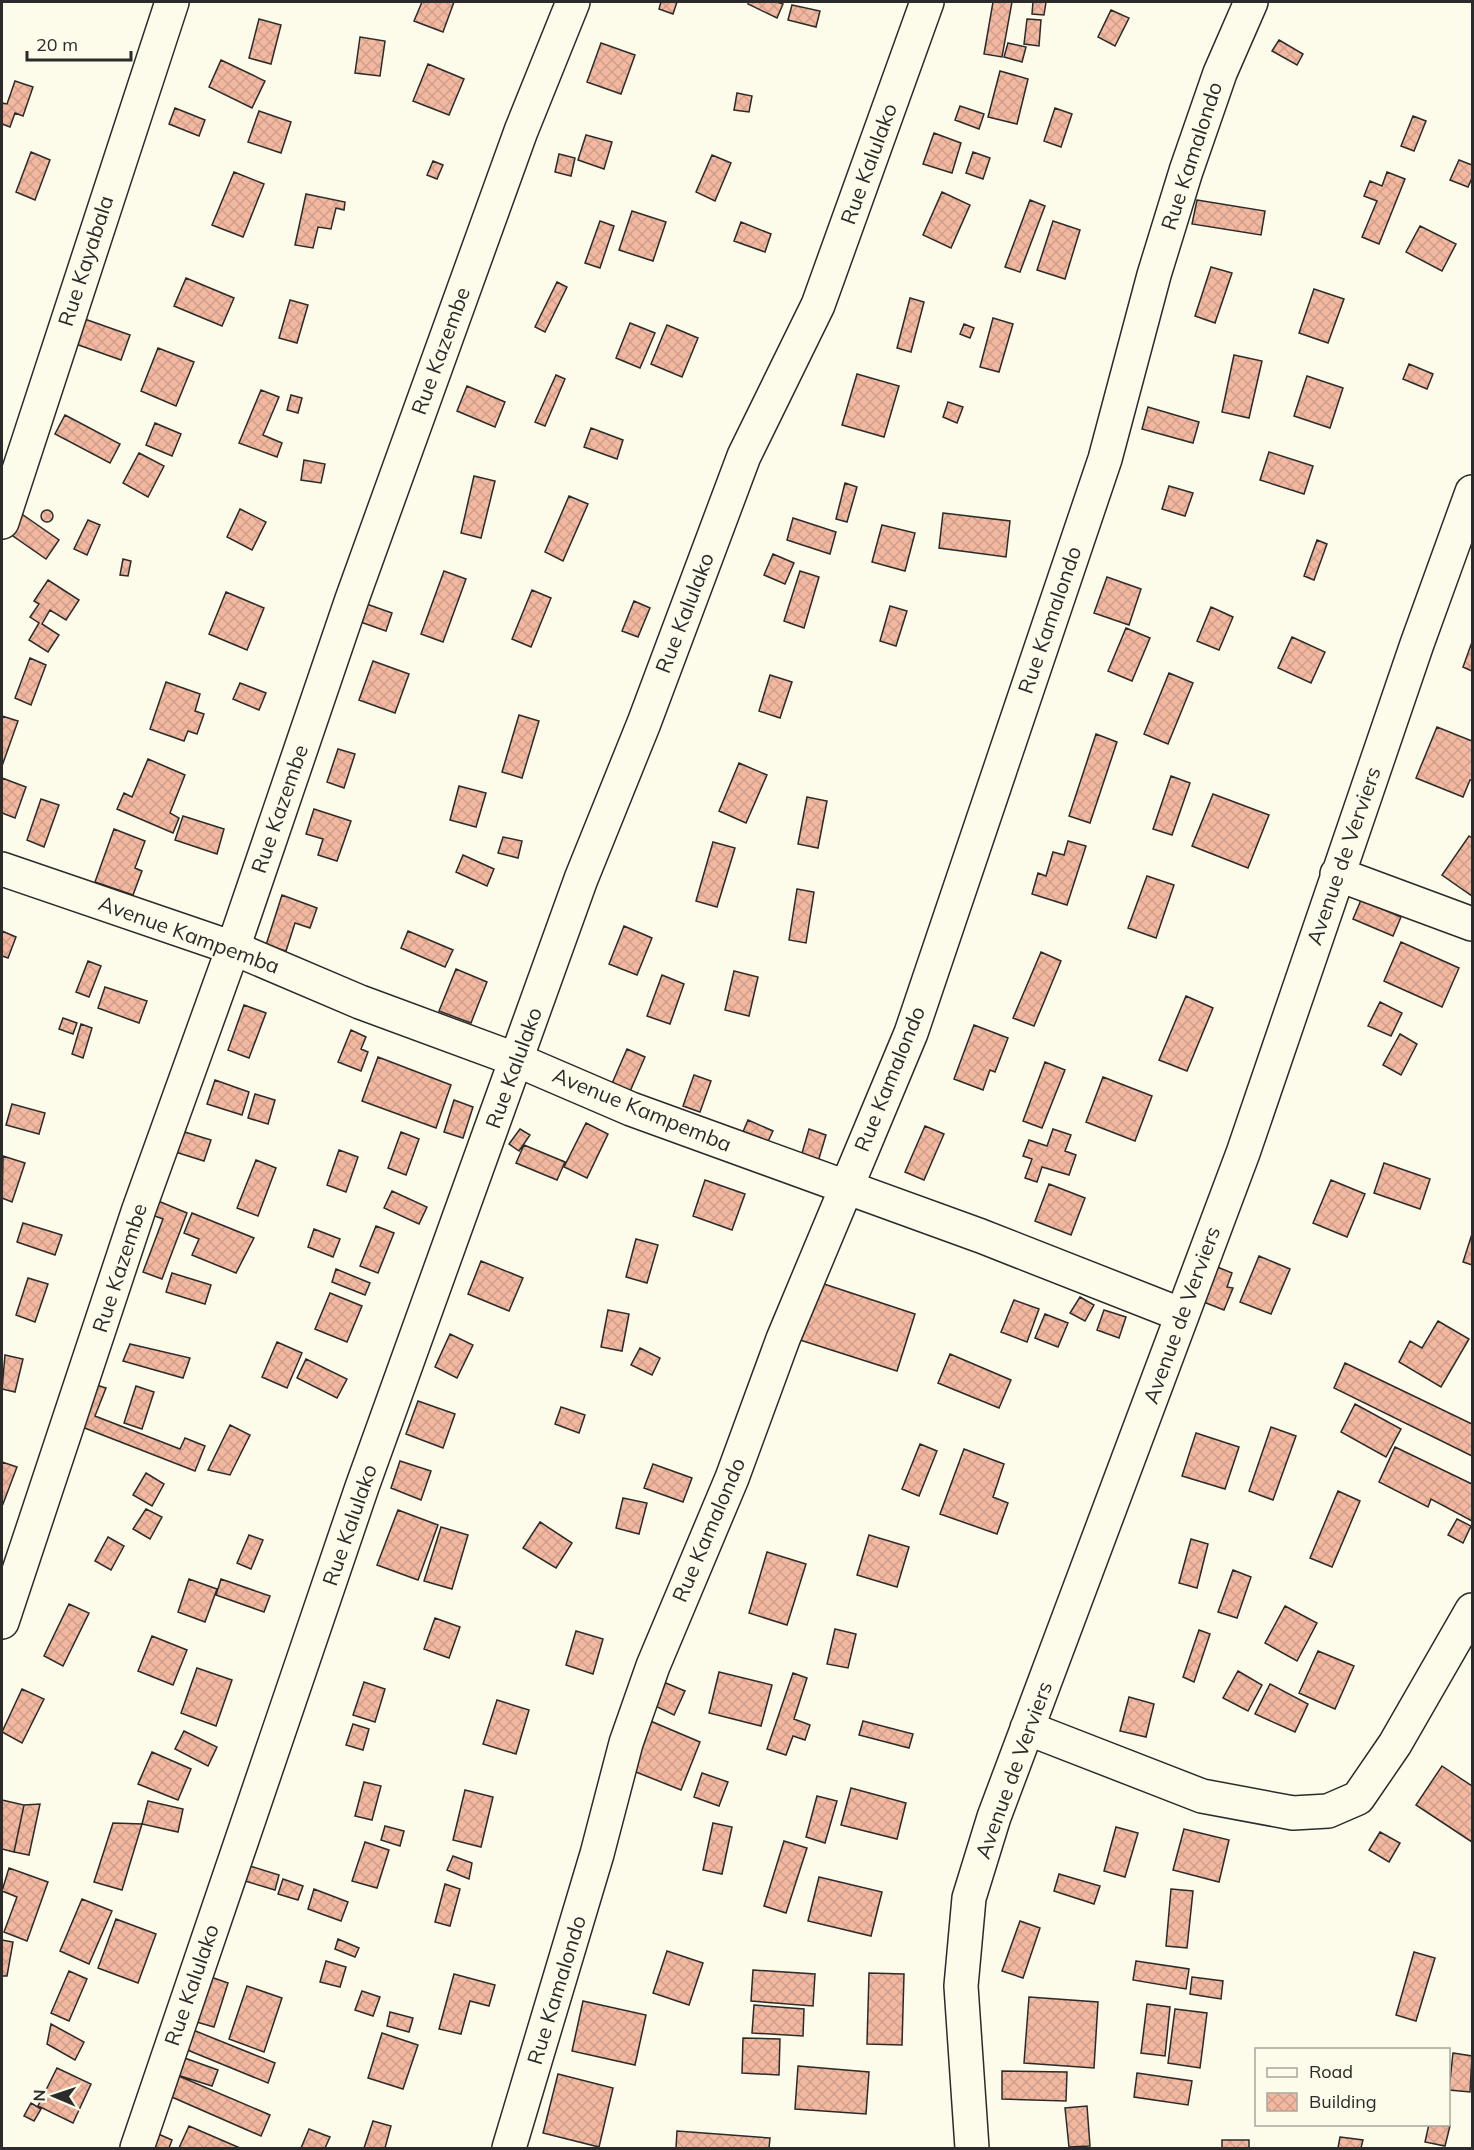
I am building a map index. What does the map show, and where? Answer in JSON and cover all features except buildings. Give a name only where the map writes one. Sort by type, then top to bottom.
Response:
[{"type":"street","name":"Rue Kayabala","points":[[2,522],[172,2]]},
{"type":"street","name":"Rue Kazembe","points":[[2,1622],[139,1209],[233,948],[348,609],[521,131],[573,2]]},
{"type":"street","name":"Rue Kalulako","points":[[137,2148],[362,1487],[581,879],[644,723],[744,456],[818,305],[927,2]]},
{"type":"street","name":"Rue Kamalondo","points":[[509,2148],[597,1854],[626,1743],[652,1666],[732,1478],[783,1339],[911,1033],[1105,459],[1154,275],[1186,171],[1220,73],[1251,2]]},
{"type":"street","name":"Avenue de Verviers","points":[[972,2148],[961,1986],[969,1898],[994,1818],[1027,1728],[1243,1153],[1337,874],[1473,492]]},
{"type":"street","name":"Avenue Kampemba","points":[[2,869],[233,948],[360,1002],[517,1060],[631,1109],[981,1236],[1182,1315]]},
{"type":"street","points":[[1337,874],[1473,924]]},
{"type":"street","points":[[1027,1728],[1202,1796],[1293,1813],[1328,1811],[1358,1798],[1395,1744],[1473,1610]]}]
